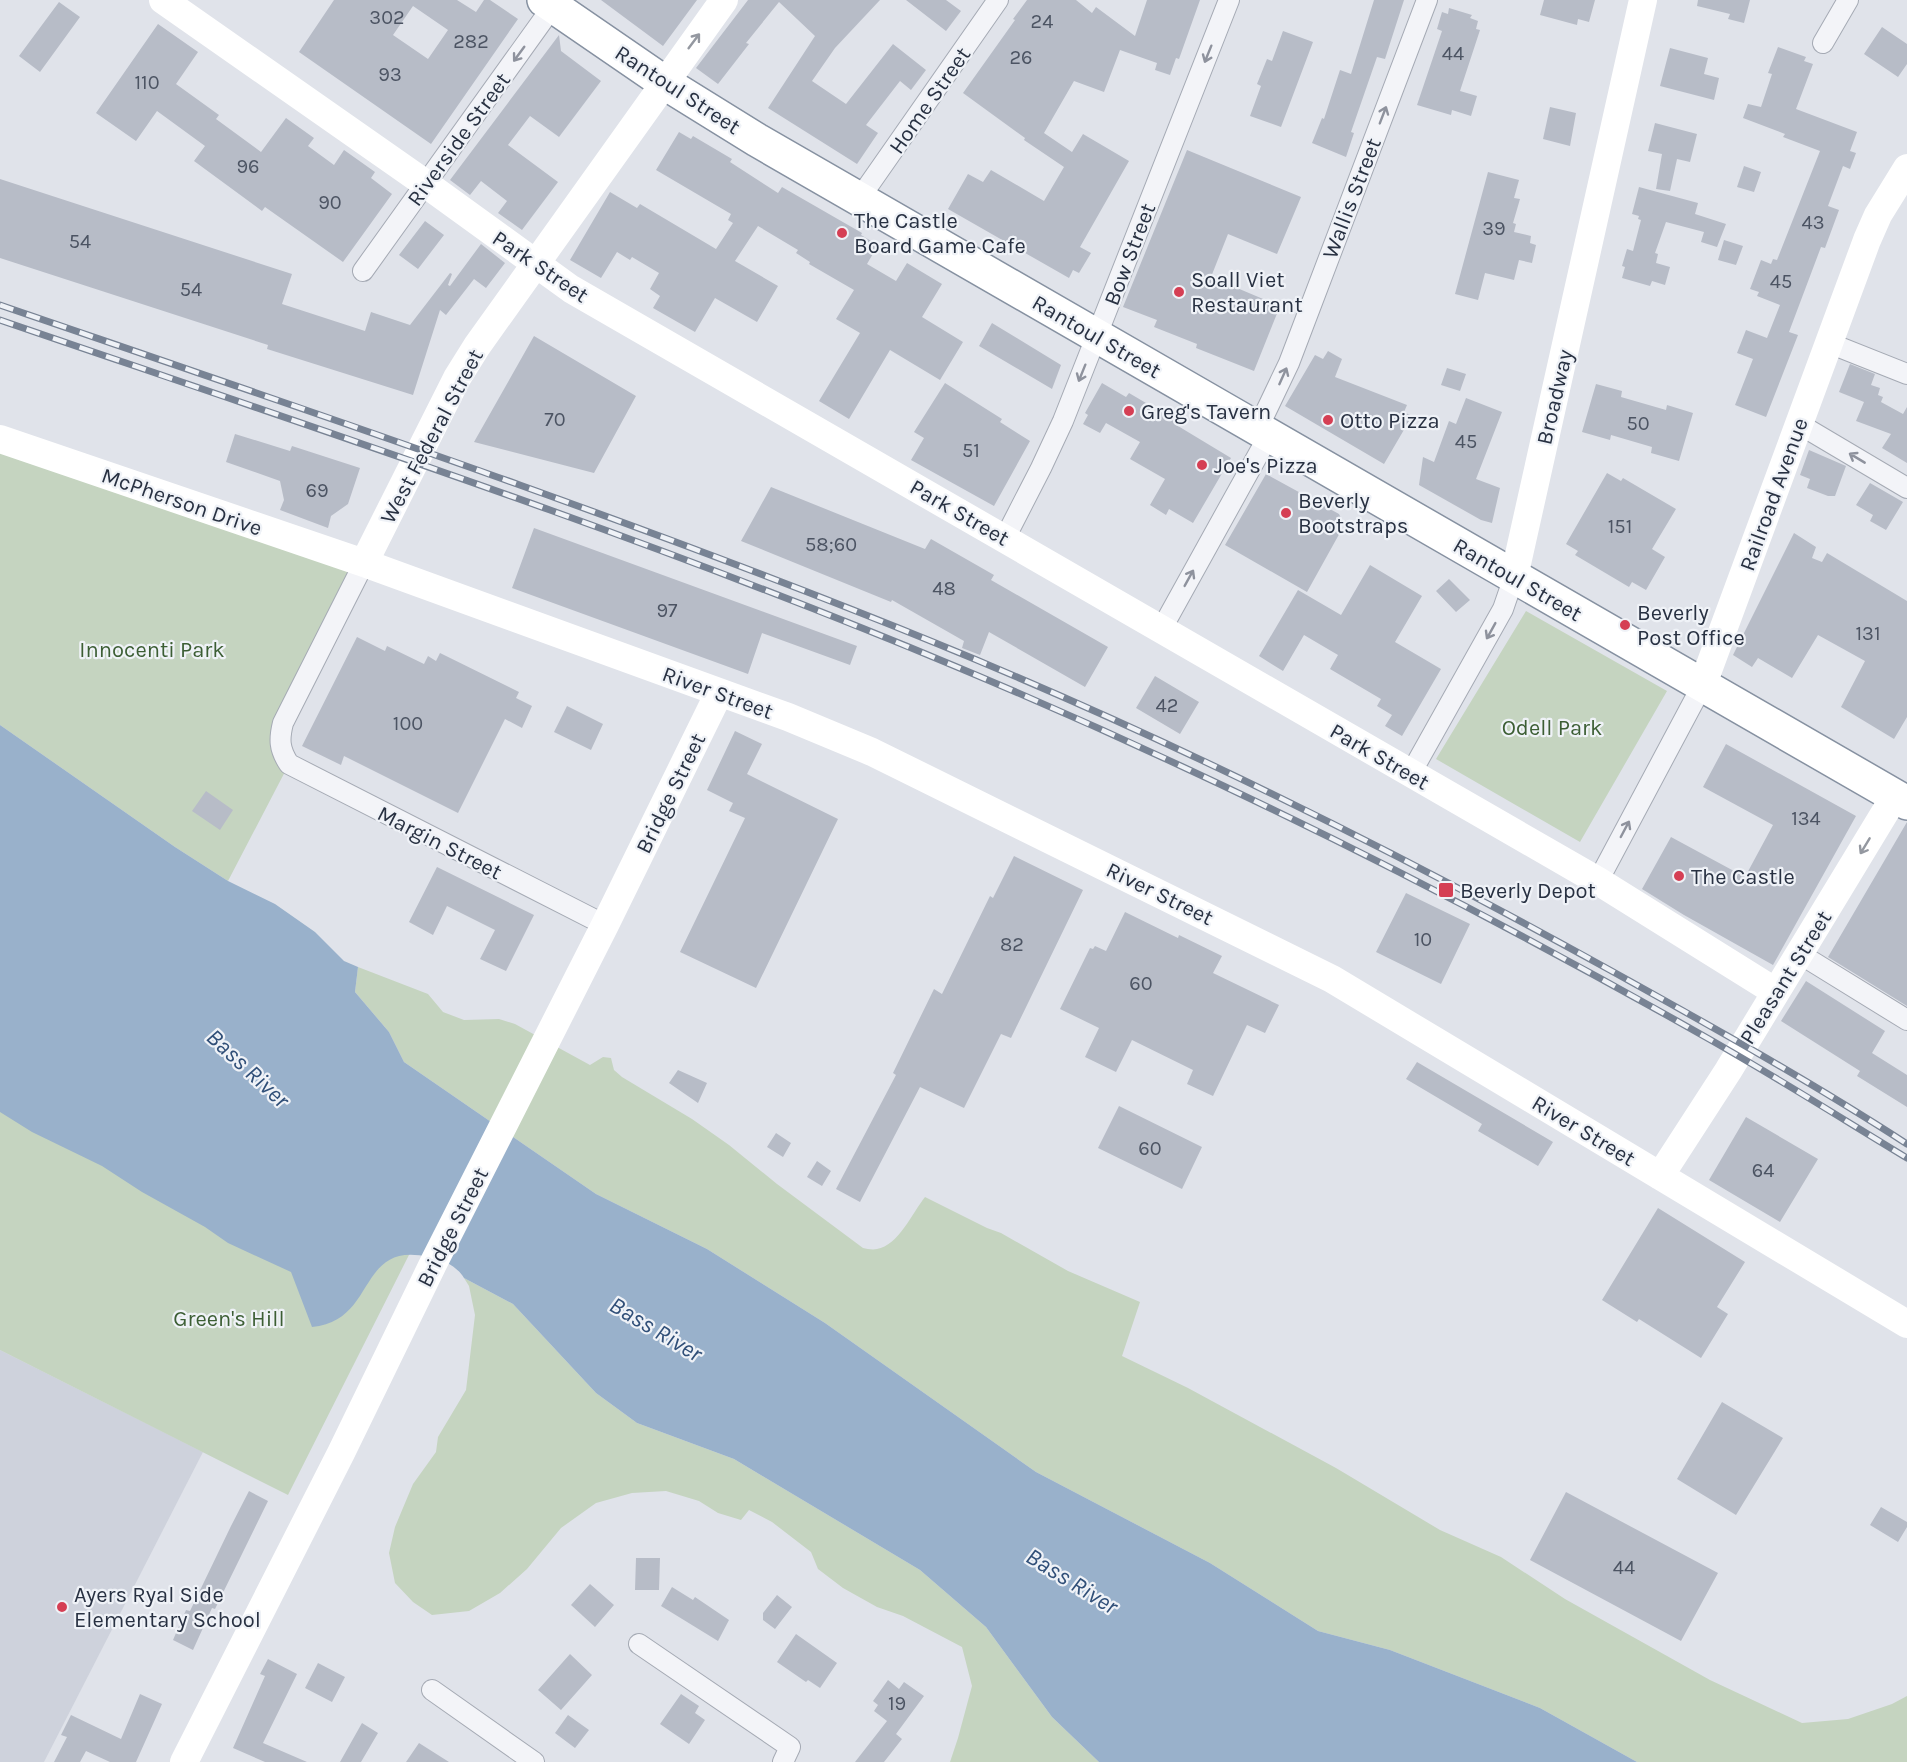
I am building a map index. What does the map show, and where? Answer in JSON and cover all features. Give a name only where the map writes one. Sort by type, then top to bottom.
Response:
[{"type":"highway","name":"Rantoul Street","points":[[549,3],[710,112],[859,199],[1514,577],[1703,684],[1903,792]]},
{"type":"street","name":"Park Street","points":[[163,0],[426,184],[571,289],[1598,880],[1776,992]]},
{"type":"street","name":"West Federal Street","points":[[281,751],[279,737],[283,723],[456,378],[724,0]]},
{"type":"street","name":"Home Street","points":[[859,199],[998,0]]},
{"type":"street","name":"Bow Street","points":[[1005,537],[1047,455],[1097,336],[1229,0]]},
{"type":"street","name":"Wallis Street","points":[[1161,630],[1263,431],[1427,0]]},
{"type":"street","name":"Broadway","points":[[1411,774],[1503,609],[1514,577],[1643,0]]},
{"type":"street","points":[[1823,43],[1848,0]]},
{"type":"street","name":"Riverside Street","points":[[363,271],[426,184],[549,3]]},
{"type":"street","name":"Railroad Avenue","points":[[1598,880],[1703,684],[1867,240],[1878,215],[1903,184]]},
{"type":"street","points":[[1830,343],[1907,374]]},
{"type":"street","points":[[1799,424],[1907,488]]},
{"type":"street","name":"McPherson Drive","points":[[0,439],[364,564]]},
{"type":"street","name":"River Street","points":[[364,564],[788,717],[872,753],[1311,968],[1362,995],[1907,1324]]},
{"type":"street","name":"Bridge Street","points":[[184,1762],[605,925],[719,693]]},
{"type":"street","name":"Margin Street","points":[[281,751],[289,764],[300,771],[605,925]]},
{"type":"street","name":"Pleasant Street","points":[[1660,1176],[1903,792]]},
{"type":"street","points":[[1800,954],[1907,1020]]},
{"type":"street","points":[[639,1644],[790,1747],[783,1762]]},
{"type":"street","points":[[432,1690],[534,1762]]},
{"type":"shaded area","name":"Ayers Ryal Side Elementary School","points":[[0,1350],[203,1452],[44,1762],[0,1762]]},
{"type":"green space","name":"Innocenti Park","points":[[0,439],[364,563],[283,723],[289,764],[228,881],[175,847],[0,725]]},
{"type":"green space","name":"Odell Park","points":[[1526,611],[1667,691],[1580,842],[1436,759]]},
{"type":"green space","points":[[358,967],[428,994],[443,1012],[464,1020],[499,1019],[515,1024],[590,1065],[603,1057],[611,1058],[614,1070],[622,1077],[692,1119],[729,1145],[863,1248],[877,1249],[892,1242],[925,1197],[1001,1233],[1068,1271],[1140,1302],[1122,1356],[1188,1388],[1336,1468],[1440,1530],[1501,1557],[1565,1599],[1710,1680],[1802,1723],[1848,1719],[1892,1704],[1907,1696],[1907,1762],[1637,1762],[1540,1708],[1390,1650],[1318,1631],[1210,1563],[1036,1472],[825,1323],[707,1249],[596,1194],[404,1062],[389,1032],[355,992]]},
{"type":"green space","name":"Green's Hill","points":[[0,1030],[416,1241],[288,1495],[0,1350]]},
{"type":"green space","points":[[464,1278],[513,1304],[596,1393],[637,1423],[734,1459],[920,1570],[986,1627],[1052,1717],[1099,1762],[950,1762],[972,1686],[962,1647],[903,1616],[877,1607],[843,1588],[818,1569],[811,1552],[772,1522],[749,1510],[741,1520],[718,1513],[699,1501],[666,1491],[632,1493],[596,1503],[561,1528],[527,1569],[500,1593],[469,1611],[432,1615],[413,1602],[395,1583],[389,1553],[395,1527],[413,1484],[436,1452],[438,1437],[466,1390],[475,1315],[469,1286]]},
{"type":"water","name":"Bass River","points":[[0,725],[175,847],[228,881],[275,904],[315,932],[344,961],[358,967],[355,992],[389,1032],[404,1062],[596,1194],[707,1249],[825,1323],[1036,1472],[1210,1563],[1318,1631],[1390,1650],[1540,1708],[1637,1762],[1099,1762],[1052,1717],[986,1627],[920,1570],[734,1459],[637,1423],[596,1393],[513,1304],[464,1278],[449,1264],[429,1257],[406,1255],[389,1260],[377,1270],[348,1311],[333,1322],[312,1327],[291,1272],[228,1243],[102,1166],[32,1132],[0,1112]]},
{"type":"building","points":[[334,0],[457,0],[476,12],[484,0],[490,0],[518,19],[431,144],[299,52]],"holes":[[[413,6],[448,30],[428,59],[393,35]]]},
{"type":"building","points":[[601,0],[697,0],[663,46]]},
{"type":"building","points":[[748,0],[880,0],[835,48],[812,81],[846,104],[893,44],[926,70],[911,90],[900,81],[866,125],[878,133],[857,164],[768,108],[815,36],[779,2],[746,43],[749,44],[718,84],[696,68]]},
{"type":"building","points":[[906,0],[946,0],[961,11],[946,31]]},
{"type":"building","points":[[1027,0],[1076,0],[1092,13],[1096,7],[1135,36],[1147,0],[1200,0],[1179,59],[1176,58],[1170,75],[1155,70],[1157,63],[1120,50],[1104,92],[1074,81],[1044,133],[1072,152],[1083,134],[1129,161],[1080,247],[1091,253],[1079,273],[1073,270],[1069,278],[948,209],[968,174],[983,182],[991,170],[1044,201],[1064,167],[1024,140],[1025,138],[963,93]]},
{"type":"building","points":[[1374,0],[1404,0],[1385,59],[1377,57],[1351,132],[1354,133],[1346,157],[1312,143],[1322,118],[1324,119],[1340,70],[1351,74]]},
{"type":"building","points":[[1544,0],[1595,0],[1589,22],[1578,19],[1577,25],[1540,15]]},
{"type":"building","points":[[1698,0],[1750,0],[1744,23],[1728,19],[1730,14],[1697,6]]},
{"type":"building","points":[[59,2],[80,17],[40,72],[19,56]]},
{"type":"building","points":[[1449,8],[1472,15],[1470,18],[1478,21],[1476,29],[1480,30],[1460,91],[1477,96],[1471,116],[1452,110],[1451,115],[1417,105],[1442,31],[1437,29],[1442,12],[1448,14]]},
{"type":"building","points":[[158,24],[198,52],[176,84],[219,115],[216,119],[261,152],[286,118],[314,138],[308,146],[334,165],[344,150],[375,172],[371,178],[392,194],[343,262],[265,207],[262,211],[194,161],[205,146],[157,111],[136,141],[96,113]]},
{"type":"building","points":[[1882,27],[1907,44],[1907,64],[1898,77],[1864,54]]},
{"type":"building","points":[[1283,31],[1313,42],[1281,127],[1250,116],[1261,86],[1257,84],[1267,59],[1272,61]]},
{"type":"building","points":[[559,35],[561,51],[601,81],[559,137],[530,116],[508,145],[558,182],[522,230],[498,213],[507,201],[481,181],[470,195],[450,180]]},
{"type":"building","points":[[1778,47],[1806,57],[1804,61],[1813,64],[1796,109],[1857,132],[1850,151],[1856,153],[1850,169],[1843,166],[1828,206],[1839,210],[1825,248],[1821,247],[1789,332],[1798,335],[1766,417],[1735,405],[1753,359],[1737,353],[1746,330],[1767,338],[1780,305],[1757,296],[1759,292],[1750,289],[1761,260],[1771,264],[1773,259],[1777,260],[1820,151],[1783,137],[1785,134],[1743,118],[1748,104],[1761,107],[1772,74],[1768,73]]},
{"type":"building","points":[[1670,48],[1708,58],[1704,74],[1719,78],[1714,100],[1660,86]]},
{"type":"building","points":[[1550,107],[1576,113],[1570,146],[1543,139]]},
{"type":"building","points":[[1655,123],[1697,134],[1690,162],[1677,159],[1670,191],[1656,189],[1662,154],[1648,151]]},
{"type":"building","points":[[679,132],[691,139],[693,136],[732,159],[730,162],[778,193],[782,187],[862,233],[861,235],[878,245],[867,264],[896,281],[907,263],[942,284],[922,317],[963,342],[940,380],[890,350],[849,419],[819,401],[860,333],[836,319],[854,290],[809,264],[810,262],[796,253],[798,250],[758,226],[735,261],[778,286],[757,322],[715,298],[695,332],[653,308],[660,296],[650,289],[659,273],[632,257],[630,260],[617,252],[601,278],[570,260],[610,192],[637,208],[640,204],[716,249],[733,223],[728,220],[731,214],[656,170]]},
{"type":"building","points":[[1187,150],[1301,197],[1277,254],[1228,234],[1211,277],[1280,306],[1254,371],[1196,348],[1197,344],[1154,327],[1157,320],[1123,307]]},
{"type":"building","points":[[1744,166],[1761,172],[1754,192],[1737,187]]},
{"type":"building","points":[[1488,172],[1519,180],[1514,198],[1520,199],[1513,223],[1516,224],[1514,232],[1531,236],[1530,243],[1536,245],[1532,263],[1519,260],[1514,280],[1485,273],[1478,300],[1455,294]]},
{"type":"building","points":[[0,179],[292,274],[282,304],[365,331],[371,312],[410,325],[450,273],[452,274],[448,285],[450,286],[481,244],[505,263],[486,288],[474,279],[446,315],[440,310],[413,395],[267,349],[268,345],[0,258]]},
{"type":"building","points":[[1639,187],[1698,203],[1695,214],[1726,224],[1717,247],[1701,242],[1704,232],[1666,222],[1655,253],[1658,254],[1656,263],[1670,267],[1665,285],[1652,281],[1650,286],[1622,278],[1625,267],[1622,266],[1627,249],[1633,251],[1641,220],[1638,219],[1639,216],[1632,214]]},
{"type":"building","points":[[425,221],[444,235],[418,269],[399,255]]},
{"type":"building","points":[[1724,240],[1743,246],[1736,265],[1718,260]]},
{"type":"building","points":[[992,323],[1061,365],[1052,389],[979,346]]},
{"type":"building","points":[[534,336],[636,396],[594,473],[474,442]]},
{"type":"building","points":[[1328,351],[1342,359],[1335,377],[1407,405],[1404,412],[1412,416],[1384,464],[1285,406],[1315,355],[1323,359]]},
{"type":"building","points":[[1850,364],[1875,374],[1871,385],[1880,388],[1878,395],[1883,397],[1881,402],[1903,414],[1907,407],[1907,463],[1882,448],[1891,434],[1856,421],[1864,402],[1839,392]]},
{"type":"building","points":[[1447,368],[1466,374],[1460,391],[1441,385]]},
{"type":"building","points":[[945,383],[1002,419],[1000,422],[1030,441],[994,506],[911,460],[924,438],[914,432]]},
{"type":"building","points":[[1102,383],[1126,397],[1129,393],[1180,423],[1178,426],[1231,458],[1193,523],[1169,509],[1166,515],[1150,505],[1165,479],[1130,459],[1140,442],[1106,423],[1100,433],[1083,424],[1088,415],[1085,413]]},
{"type":"building","points":[[1596,384],[1622,391],[1621,397],[1666,410],[1667,405],[1693,413],[1679,461],[1651,453],[1652,447],[1611,435],[1610,440],[1582,432]]},
{"type":"building","points":[[1466,398],[1502,412],[1476,479],[1500,488],[1492,523],[1481,520],[1419,485],[1423,457],[1434,462],[1449,421],[1456,424]]},
{"type":"building","points":[[235,434],[290,451],[292,446],[360,468],[348,504],[331,516],[328,528],[280,510],[284,500],[280,481],[226,462]]},
{"type":"building","points":[[1809,450],[1846,466],[1835,496],[1828,496],[1807,488],[1810,479],[1800,475]]},
{"type":"building","points":[[1607,473],[1621,481],[1623,478],[1676,509],[1652,549],[1665,557],[1646,590],[1632,582],[1629,587],[1575,555],[1578,551],[1566,544]]},
{"type":"building","points":[[1266,474],[1339,514],[1342,520],[1342,529],[1307,592],[1225,545]]},
{"type":"building","points":[[1870,483],[1903,502],[1886,530],[1870,521],[1873,515],[1856,505]]},
{"type":"building","points":[[771,487],[925,549],[931,539],[994,575],[991,580],[1108,647],[1085,687],[989,632],[980,655],[962,648],[964,641],[892,600],[891,602],[741,541]]},
{"type":"building","points":[[534,528],[857,646],[850,665],[762,633],[748,674],[512,588]]},
{"type":"building","points":[[1794,533],[1816,547],[1812,558],[1822,562],[1827,553],[1907,601],[1907,717],[1894,739],[1841,707],[1865,661],[1818,635],[1792,678],[1758,658],[1752,667],[1733,655]]},
{"type":"building","points":[[1370,565],[1422,596],[1395,642],[1441,669],[1402,736],[1385,726],[1392,715],[1377,706],[1381,699],[1330,669],[1338,655],[1304,635],[1283,671],[1259,656],[1298,590],[1341,615]]},
{"type":"building","points":[[1449,579],[1470,600],[1456,612],[1436,591]]},
{"type":"building","points":[[357,637],[385,651],[387,646],[424,664],[428,656],[436,661],[440,653],[519,692],[516,698],[532,706],[522,728],[505,719],[458,813],[344,756],[341,765],[302,746]]},
{"type":"building","points":[[1155,676],[1199,702],[1180,734],[1136,708]]},
{"type":"building","points":[[567,706],[603,724],[591,750],[554,732]]},
{"type":"building","points":[[735,731],[762,744],[747,774],[838,819],[756,988],[680,952],[745,818],[729,811],[733,803],[707,790]]},
{"type":"building","points":[[1726,744],[1856,816],[1773,965],[1642,889],[1671,837],[1745,877],[1773,825],[1703,787]]},
{"type":"building","points":[[206,791],[233,810],[220,830],[192,811]]},
{"type":"building","points":[[1907,822],[1907,1006],[1828,957]]},
{"type":"building","points":[[1014,856],[1083,890],[1011,1038],[1001,1034],[964,1108],[920,1087],[860,1202],[836,1189],[896,1075],[893,1073],[934,989],[942,994],[990,896],[993,898]]},
{"type":"building","points":[[437,867],[534,915],[506,971],[480,959],[495,930],[447,906],[433,935],[409,922]]},
{"type":"building","name":"Beverly Depot","points":[[1406,893],[1470,924],[1441,984],[1376,952]]},
{"type":"building","points":[[1125,912],[1222,956],[1213,973],[1279,1005],[1265,1033],[1247,1025],[1213,1096],[1187,1084],[1193,1070],[1132,1040],[1116,1072],[1085,1057],[1099,1028],[1060,1009],[1090,948],[1093,949],[1095,946],[1106,951]]},
{"type":"building","points":[[1806,981],[1885,1031],[1872,1053],[1907,1075],[1907,1107],[1857,1076],[1860,1071],[1781,1021]]},
{"type":"building","points":[[1417,1062],[1553,1142],[1538,1166],[1478,1131],[1482,1124],[1406,1079]]},
{"type":"building","points":[[678,1070],[707,1083],[698,1103],[669,1083]]},
{"type":"building","points":[[1119,1106],[1202,1147],[1182,1189],[1098,1148]]},
{"type":"building","points":[[1746,1117],[1818,1159],[1780,1222],[1709,1180]]},
{"type":"building","points":[[776,1133],[791,1143],[783,1157],[767,1147]]},
{"type":"building","points":[[817,1161],[831,1171],[822,1186],[807,1177]]},
{"type":"building","points":[[1658,1208],[1745,1262],[1717,1307],[1728,1314],[1701,1358],[1639,1319],[1637,1322],[1602,1300]]},
{"type":"building","points":[[1722,1402],[1783,1438],[1736,1515],[1677,1479]]},
{"type":"building","points":[[249,1491],[268,1501],[215,1609],[212,1608],[193,1650],[173,1640],[186,1610],[190,1611]]},
{"type":"building","points":[[1566,1492],[1718,1573],[1681,1641],[1530,1560]]},
{"type":"building","points":[[1881,1507],[1907,1522],[1907,1527],[1898,1542],[1870,1525]]},
{"type":"building","points":[[636,1558],[660,1558],[659,1590],[635,1590]]},
{"type":"building","points":[[590,1584],[614,1605],[595,1627],[571,1605]]},
{"type":"building","points":[[672,1587],[693,1600],[695,1597],[729,1620],[718,1641],[661,1606]]},
{"type":"building","points":[[777,1595],[792,1607],[775,1629],[763,1620],[763,1613]]},
{"type":"building","points":[[796,1634],[837,1663],[820,1688],[808,1680],[806,1682],[777,1662]]},
{"type":"building","points":[[570,1654],[592,1675],[561,1710],[538,1690]]},
{"type":"building","points":[[268,1659],[297,1674],[263,1743],[307,1762],[265,1762],[233,1748],[265,1676],[260,1674]]},
{"type":"building","points":[[318,1663],[345,1677],[332,1702],[305,1688]]},
{"type":"building","points":[[888,1680],[899,1689],[904,1682],[924,1696],[896,1734],[902,1739],[884,1762],[855,1762],[887,1721],[874,1711],[878,1705],[873,1701]]},
{"type":"building","points":[[140,1694],[162,1704],[136,1762],[110,1762],[86,1751],[80,1762],[54,1762],[67,1737],[61,1735],[71,1715],[121,1739]]},
{"type":"building","points":[[681,1694],[699,1706],[695,1713],[705,1720],[689,1744],[660,1724]]},
{"type":"building","points":[[568,1715],[589,1730],[575,1748],[555,1733]]},
{"type":"building","points":[[362,1723],[378,1733],[361,1762],[340,1762]]},
{"type":"building","points":[[419,1743],[449,1762],[406,1762]]},
{"type":"railway","points":[[0,305],[354,426],[705,553],[938,644],[1109,717],[1278,797],[1445,881],[1721,1032],[1907,1144]]},
{"type":"railway","points":[[0,320],[482,486],[721,573],[839,619],[1053,708],[1339,842],[1525,938],[1734,1053],[1907,1158]]},
{"type":"place","name":"The Castle Board Game Cafe","points":[[842,233]]},
{"type":"place","name":"Soall Viet Restaurant","points":[[1179,292]]},
{"type":"place","name":"Greg's Tavern","points":[[1129,411]]},
{"type":"place","name":"Otto Pizza","points":[[1328,420]]},
{"type":"place","name":"Joe's Pizza","points":[[1202,465]]},
{"type":"place","name":"Beverly Bootstraps","points":[[1286,513]]},
{"type":"place","name":"Beverly Post Office","points":[[1625,625]]},
{"type":"place","name":"The Castle","points":[[1679,876]]},
{"type":"place","name":"Beverly Depot","points":[[1446,890]]},
{"type":"place","name":"Ayers Ryal Side Elementary School","points":[[62,1607]]}]
